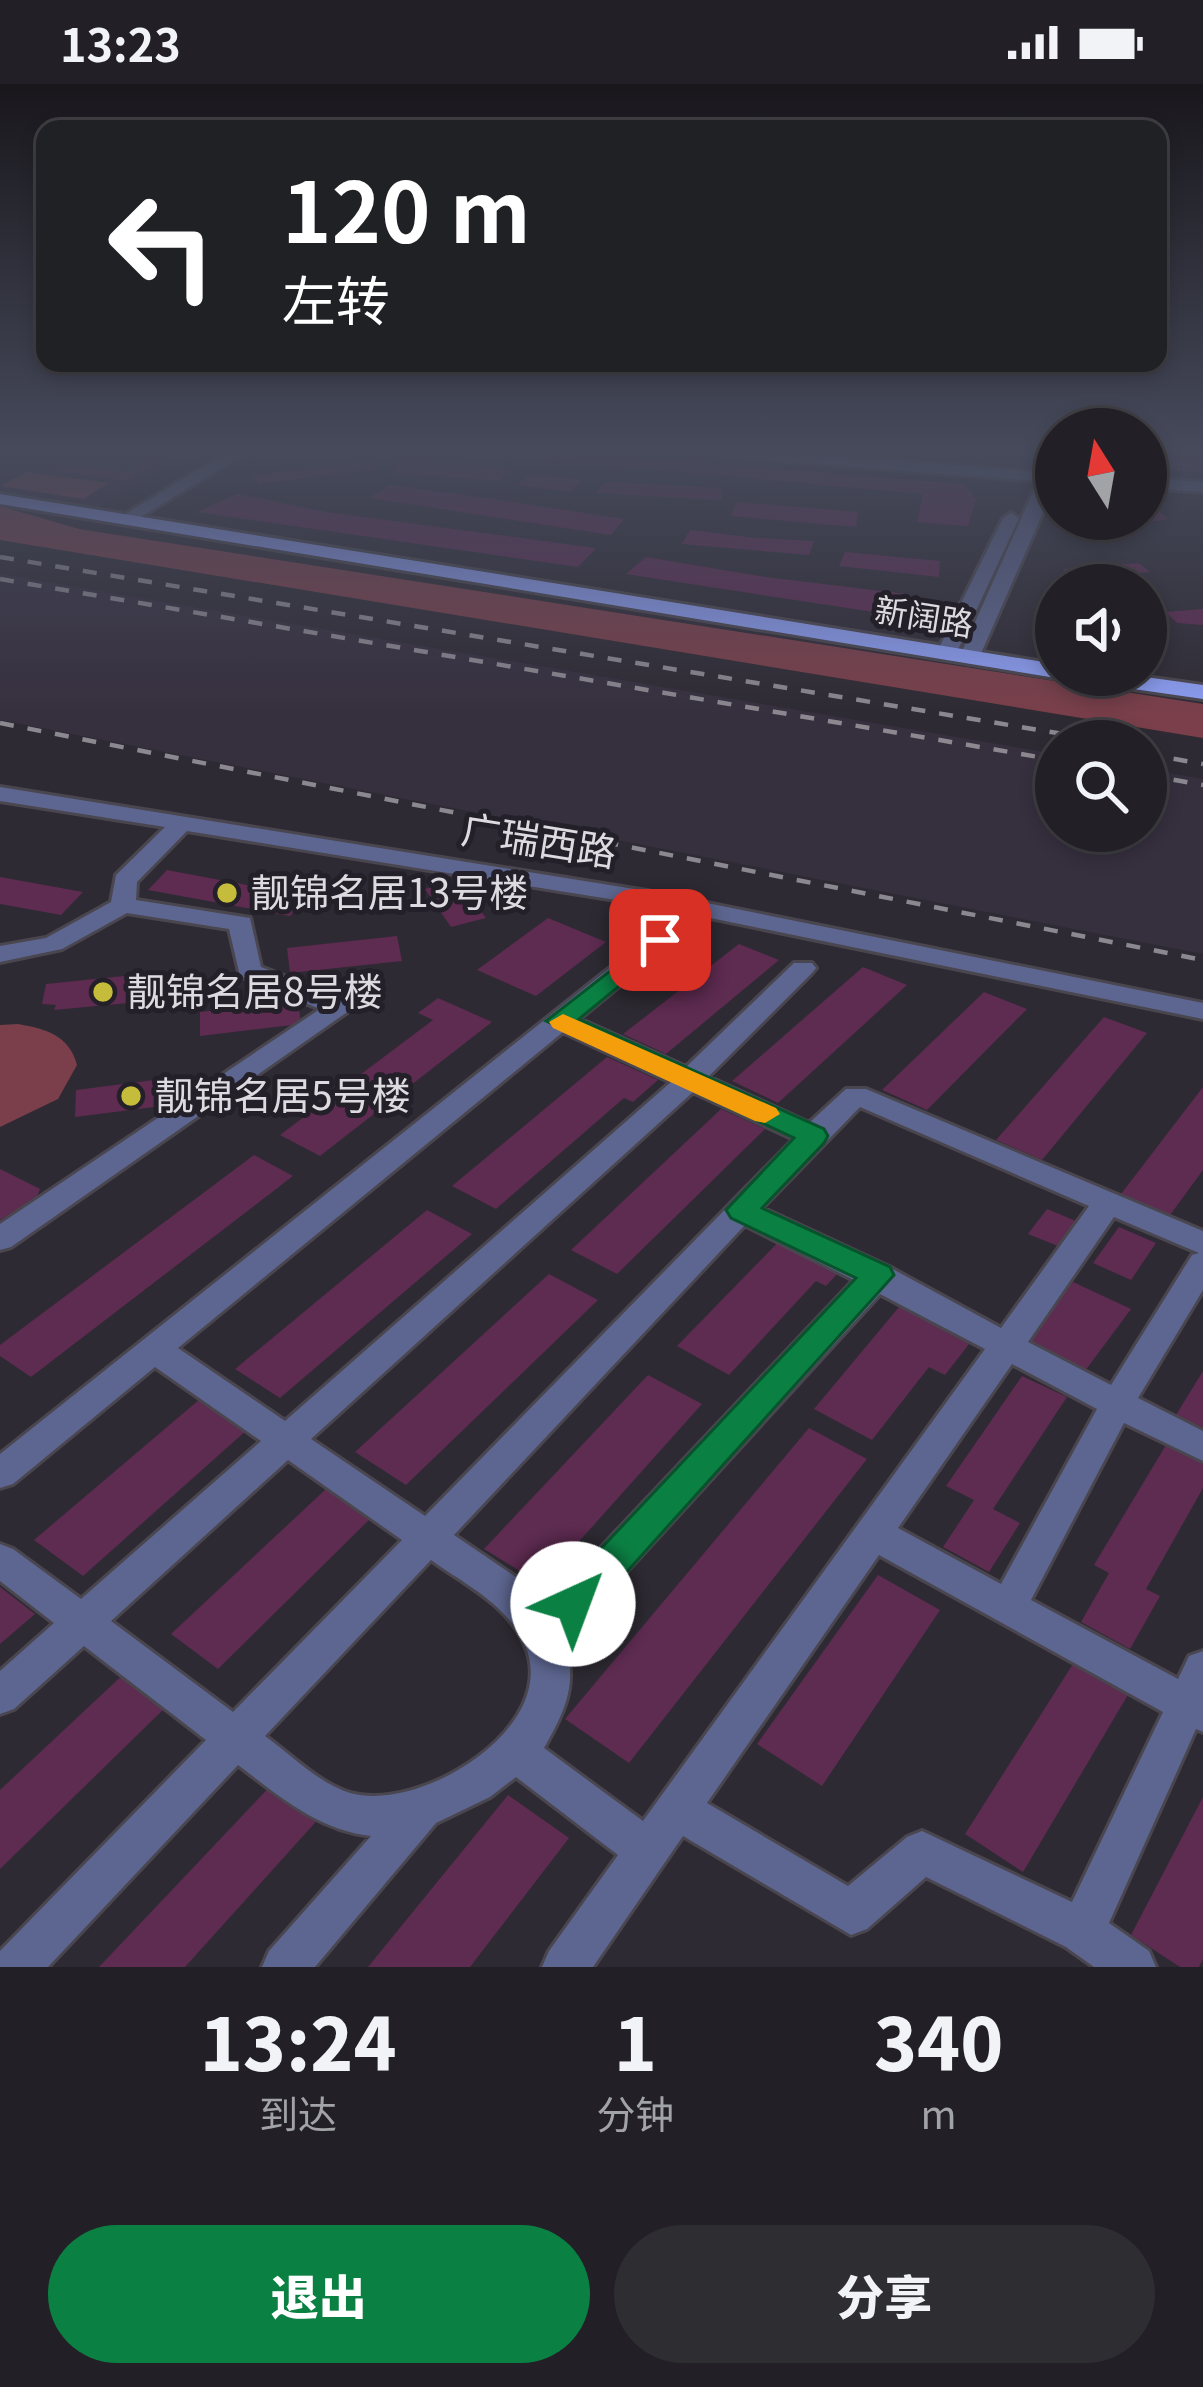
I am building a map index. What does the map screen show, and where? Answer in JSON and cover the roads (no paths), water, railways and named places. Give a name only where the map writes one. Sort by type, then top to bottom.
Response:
[{"type":"main road","name":"新阔路","points":[[247,541],[1035,668]]},
{"type":"main road","points":[[1167,687],[1203,692]]},
{"type":"street","points":[[958,656],[1014,541]]},
{"type":"street","name":"广瑞西路","points":[[0,794],[646,898],[1203,1011]]},
{"type":"street","points":[[123,905],[125,880],[182,823]]},
{"type":"street","points":[[0,953],[53,944],[123,905],[241,923],[249,971],[340,1007],[0,1239]]},
{"type":"street","points":[[0,1474],[660,940]]},
{"type":"street","points":[[0,1696],[689,1080],[803,968]]},
{"type":"street","points":[[560,1021],[813,1136]]},
{"type":"street","points":[[16,1967],[856,1095],[1203,1243]]},
{"type":"street","points":[[565,1967],[1108,1202]]},
{"type":"street","points":[[742,1210],[878,1275],[1004,1349],[1203,1447]]},
{"type":"street","points":[[1010,1603],[1117,1404],[1203,1263]]},
{"type":"street","points":[[542,1637],[878,1275]]},
{"type":"street","points":[[154,1349],[521,1602],[542,1637],[552,1679],[530,1733],[484,1779],[418,1814],[285,1967]]},
{"type":"street","points":[[873,1533],[1198,1695],[1082,1931]]},
{"type":"street","points":[[0,1560],[298,1786],[348,1813],[418,1814]]},
{"type":"street","points":[[513,1750],[648,1850]]},
{"type":"street","points":[[677,1809],[851,1912],[922,1852],[1082,1931],[1133,1967]]},
{"type":"railway","points":[[0,557],[1035,729]]},
{"type":"railway","points":[[0,579],[1035,756]]},
{"type":"railway","points":[[0,723],[1203,960]]},
{"type":"railway","points":[[1167,758],[1203,764]]},
{"type":"railway","points":[[1167,779],[1203,785]]},
{"type":"place","name":"靓锦名居13号楼","points":[[227,893]]},
{"type":"place","name":"靓锦名居8号楼","points":[[103,992]]},
{"type":"place","name":"靓锦名居5号楼","points":[[131,1096]]}]
